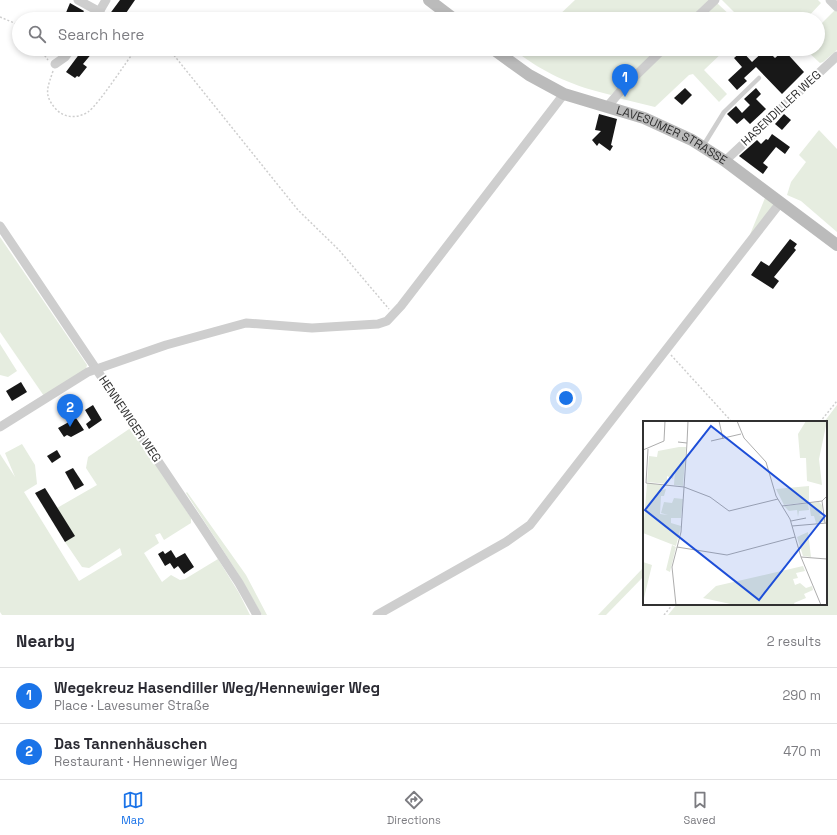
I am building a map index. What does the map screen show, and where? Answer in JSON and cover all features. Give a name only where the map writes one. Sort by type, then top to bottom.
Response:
[{"type":"street","points":[[78,0],[93,12]]},
{"type":"street","points":[[100,12],[106,0]]},
{"type":"street","points":[[429,0],[445,12]]},
{"type":"street","points":[[702,12],[715,0]]},
{"type":"street","points":[[830,0],[837,7]]},
{"type":"street","points":[[55,64],[66,56]]},
{"type":"street","name":"LAVESUMER STRASSE","points":[[503,56],[529,75],[564,94],[662,125],[703,146],[837,246]]},
{"type":"street","points":[[607,107],[624,87],[656,56]]},
{"type":"street","name":"HASENDILLER WEG","points":[[725,161],[837,56]]},
{"type":"street","points":[[0,427],[96,368],[166,345],[246,323],[312,328],[340,327],[378,324],[394,315],[564,94]]},
{"type":"street","points":[[377,615],[506,542],[530,525],[780,203]]},
{"type":"street","name":"HENNEWIGER WEG","points":[[0,226],[239,583],[257,615]]},
{"type":"lane","points":[[703,146],[724,112],[759,78]]},
{"type":"path","points":[[0,17],[12,21]]},
{"type":"path","points":[[44,56],[46,59],[55,64],[47,85],[49,99],[62,114],[76,116],[89,111],[131,56]]},
{"type":"path","points":[[175,56],[298,210],[339,250],[394,315]]},
{"type":"path","points":[[669,347],[674,359],[731,421]]},
{"type":"path","points":[[821,421],[837,401]]},
{"type":"path","points":[[664,615],[672,605]]},
{"type":"shaded area","points":[[575,0],[711,0],[698,12],[562,12]]},
{"type":"shaded area","points":[[722,0],[818,0],[821,3],[813,12],[734,12]]},
{"type":"shaded area","points":[[717,3],[727,12],[707,12]]},
{"type":"shaded area","points":[[836,9],[837,50],[820,63],[812,56],[825,56],[825,20]]},
{"type":"shaded area","points":[[522,56],[653,56],[611,95],[573,84],[551,74]]},
{"type":"shaded area","points":[[662,56],[719,56],[704,70],[727,94],[719,102],[693,74],[689,75],[655,107],[618,98]]},
{"type":"shaded area","points":[[819,130],[837,149],[837,232],[801,201],[787,195],[791,182],[806,162],[799,155]]},
{"type":"shaded area","points":[[765,198],[773,204],[772,209],[749,237]]},
{"type":"shaded area","points":[[0,237],[87,365],[86,369],[44,396],[0,332]]},
{"type":"shaded area","points":[[0,344],[17,371],[8,377],[0,375]]},
{"type":"shaded area","points":[[837,405],[837,615],[668,615],[676,605],[827,605],[827,421],[825,421]]},
{"type":"shaded area","points":[[132,427],[191,518],[191,523],[164,540],[160,533],[155,535],[159,543],[144,553],[162,582],[171,575],[180,580],[185,579],[218,559],[239,593],[250,615],[2,615],[0,612],[0,454],[15,477],[5,453],[22,444],[35,465],[37,484],[24,492],[79,581],[122,555],[120,548],[89,568],[82,567],[65,542],[57,508],[97,485],[86,468],[88,457]]},
{"type":"shaded area","points":[[187,492],[246,575],[267,615],[262,615],[237,572],[186,493]]},
{"type":"shaded area","points":[[643,568],[643,577],[606,615],[598,615]]},
{"type":"building","points":[[120,0],[135,0],[127,12],[111,12]]},
{"type":"building","points":[[70,3],[84,11],[83,12],[66,12]]},
{"type":"building","points":[[78,56],[90,56],[83,64],[87,67],[79,77],[77,76],[75,78],[66,72]]},
{"type":"building","points":[[736,56],[747,56],[752,62],[758,56],[773,56],[775,58],[777,56],[789,56],[804,72],[782,94],[756,67],[744,78],[747,81],[737,90],[728,80],[742,67],[734,58]]},
{"type":"building","points":[[685,88],[692,95],[682,105],[674,98]]},
{"type":"building","points":[[756,88],[761,94],[756,99],[766,109],[750,124],[744,118],[737,124],[727,114],[736,106],[742,113],[750,105],[744,99]]},
{"type":"building","points":[[599,114],[617,119],[611,145],[613,146],[610,151],[599,143],[597,146],[592,140],[601,131],[595,130]]},
{"type":"building","points":[[784,114],[791,120],[782,130],[775,124]]},
{"type":"building","points":[[772,134],[790,147],[785,154],[776,147],[763,163],[768,167],[763,174],[739,156],[757,140],[761,144],[766,139],[768,140]]},
{"type":"building","points":[[790,239],[797,244],[794,248],[796,250],[774,277],[779,281],[773,289],[751,275],[761,261],[769,266]]},
{"type":"building","points":[[21,382],[27,392],[12,401],[6,391]]},
{"type":"building","points":[[93,405],[102,420],[89,429],[86,424],[91,420],[85,410]]},
{"type":"building","points":[[76,418],[84,430],[71,437],[67,435],[64,437],[58,428]]},
{"type":"building","points":[[57,450],[61,457],[52,463],[47,456]]},
{"type":"building","points":[[73,468],[84,485],[75,490],[65,472]]},
{"type":"building","points":[[45,488],[75,536],[65,542],[35,493]]},
{"type":"building","points":[[171,550],[176,558],[185,553],[194,567],[184,574],[178,566],[174,569],[170,563],[165,566],[158,554],[163,551],[165,554]]},
{"type":"place","name":"Wegekreuz Hasendiller Weg/Hennewiger Weg","points":[[625,97]]},
{"type":"place","name":"Das Tannenhäuschen","points":[[70,427]]}]
